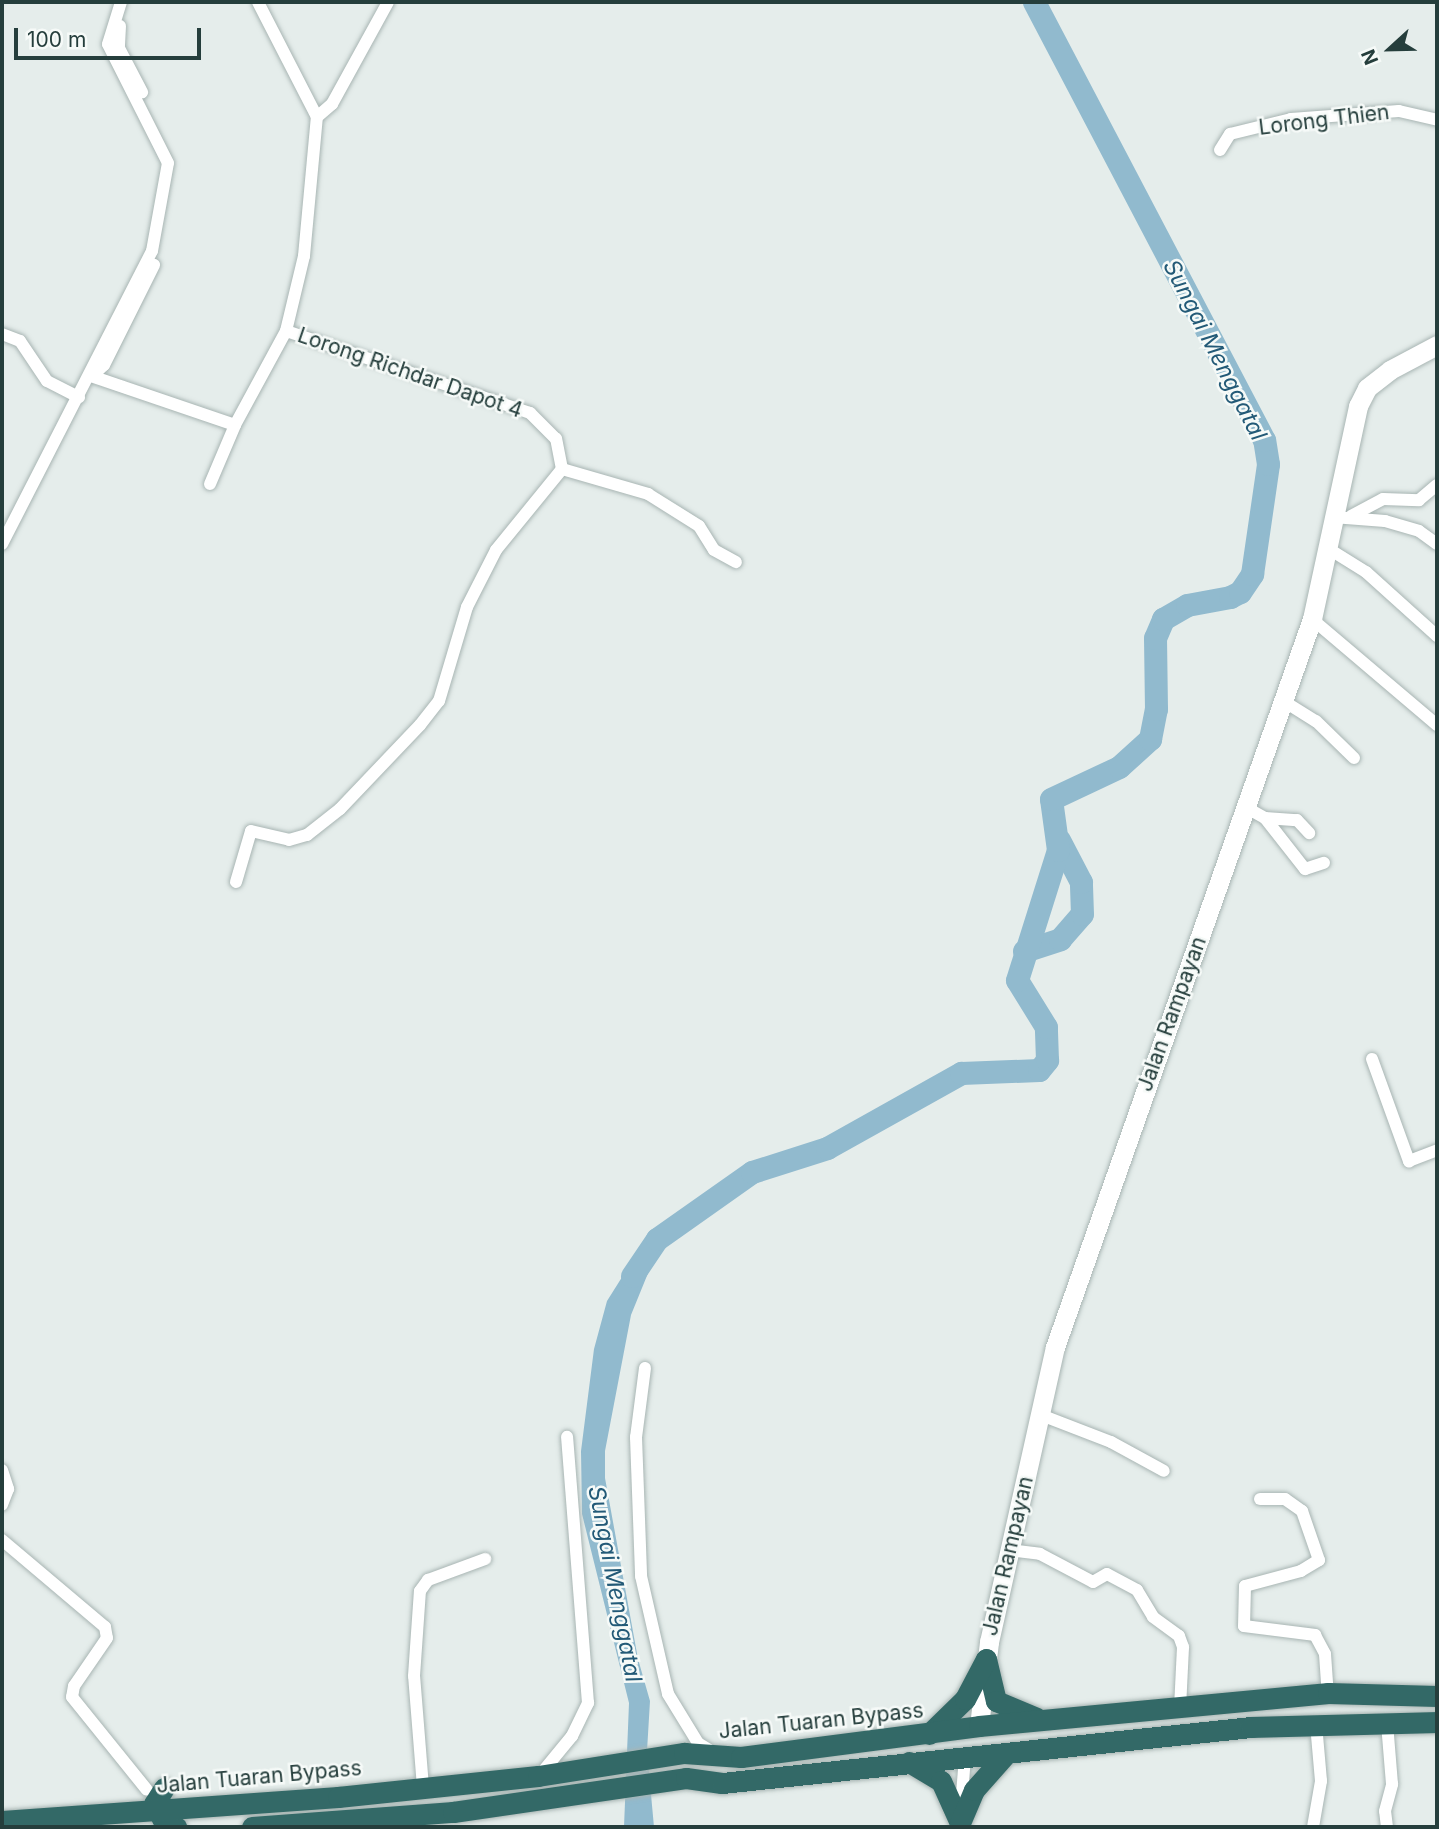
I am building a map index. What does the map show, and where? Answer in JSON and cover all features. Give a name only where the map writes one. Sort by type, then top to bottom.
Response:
[{"type":"highway","points":[[986,1659],[996,1701],[1045,1721]]},
{"type":"highway","points":[[927,1735],[965,1699],[986,1659]]},
{"type":"highway","name":"Jalan Tuaran Bypass","points":[[2,1821],[538,1776],[612,1761],[684,1753],[723,1759],[927,1735],[979,1726],[1328,1693],[1437,1696]]},
{"type":"highway","points":[[979,1726],[1010,1741],[1286,1715],[1316,1724]]},
{"type":"highway","points":[[252,1827],[454,1820],[615,1786],[686,1778],[722,1783],[909,1762],[1316,1724],[1437,1722]]},
{"type":"highway","points":[[959,1825],[974,1790],[1006,1754]]},
{"type":"highway","points":[[909,1762],[941,1781],[959,1825]]},
{"type":"highway","points":[[156,1789],[156,1810],[176,1827]]},
{"type":"street","points":[[2,544],[91,376],[96,356],[152,251],[168,163],[108,44],[121,2]]},
{"type":"street","points":[[91,376],[104,365],[158,257],[174,158],[116,40],[129,2]]},
{"type":"street","points":[[210,484],[234,425],[286,331],[304,256],[317,117],[258,2]]},
{"type":"street","points":[[317,117],[332,104],[388,2]]},
{"type":"street","name":"Lorong Thien","points":[[1220,150],[1230,134],[1291,119],[1399,111],[1437,120]]},
{"type":"street","name":"Lorong Richdar Dapot 4","points":[[286,331],[530,413],[556,439],[562,469]]},
{"type":"street","points":[[2,334],[20,341],[47,381],[79,397]]},
{"type":"street","name":"Jalan Rampayan","points":[[979,1726],[986,1659],[1009,1549],[1074,1286],[1285,702],[1312,619],[1329,549],[1342,516],[1346,443],[1367,388],[1437,345]]},
{"type":"street","points":[[91,376],[234,425]]},
{"type":"street","points":[[236,882],[251,831],[289,840],[307,835],[340,809],[433,709],[456,656],[467,607],[496,550],[562,469],[648,494],[699,526],[714,550],[736,562]]},
{"type":"street","points":[[1342,516],[1383,499],[1419,500],[1437,485]]},
{"type":"street","points":[[1342,516],[1409,528],[1437,544]]},
{"type":"street","points":[[1329,549],[1366,572],[1437,636]]},
{"type":"street","points":[[1312,619],[1437,725]]},
{"type":"street","points":[[1285,702],[1316,721],[1354,758]]},
{"type":"street","points":[[1247,808],[1265,818],[1302,867],[1312,870],[1324,863]]},
{"type":"street","points":[[1265,818],[1297,820],[1309,833]]},
{"type":"street","points":[[1372,1059],[1409,1161],[1437,1150]]},
{"type":"street","points":[[645,1368],[636,1437],[635,1511],[641,1576],[668,1694],[681,1721],[698,1743],[723,1759]]},
{"type":"street","points":[[1041,1415],[1111,1443],[1164,1471]]},
{"type":"street","points":[[538,1776],[572,1736],[587,1703],[566,1437]]},
{"type":"street","points":[[2,1470],[8,1489],[2,1505]]},
{"type":"street","points":[[1260,1499],[1285,1499],[1302,1511],[1320,1560],[1301,1571],[1245,1586],[1244,1626],[1315,1635],[1325,1654],[1328,1693]]},
{"type":"street","points":[[2,1540],[105,1627],[107,1638],[74,1686],[72,1697],[156,1789]]},
{"type":"street","points":[[1009,1549],[1040,1554],[1093,1583],[1107,1574],[1137,1590],[1153,1617],[1180,1636],[1183,1647],[1180,1709]]},
{"type":"street","points":[[423,1787],[414,1676],[420,1591],[428,1580],[485,1559]]},
{"type":"street","points":[[1387,1723],[1392,1784],[1385,1811],[1387,1827]]},
{"type":"street","points":[[1313,1827],[1321,1781],[1316,1724]]},
{"type":"street","points":[[959,1825],[965,1757]]},
{"type":"water","points":[[641,1247],[655,1256],[631,1315],[605,1451],[605,1478],[638,1659],[650,1701],[647,1751],[654,1827],[624,1827],[629,1703],[582,1514],[581,1451],[594,1349],[607,1301]]},
{"type":"waterway","name":"Sungai Menggatal","points":[[632,1276],[657,1239],[752,1172],[827,1148],[961,1073],[1039,1070],[1047,1060],[1046,1027],[1017,980],[1058,850],[1051,799],[1119,767],[1150,739],[1156,709],[1155,638],[1163,619],[1187,605],[1230,597],[1240,592],[1252,574],[1268,464],[1264,440],[1034,2]]},
{"type":"waterway","points":[[1024,951],[1060,939],[1082,914],[1081,882],[1059,840]]}]
